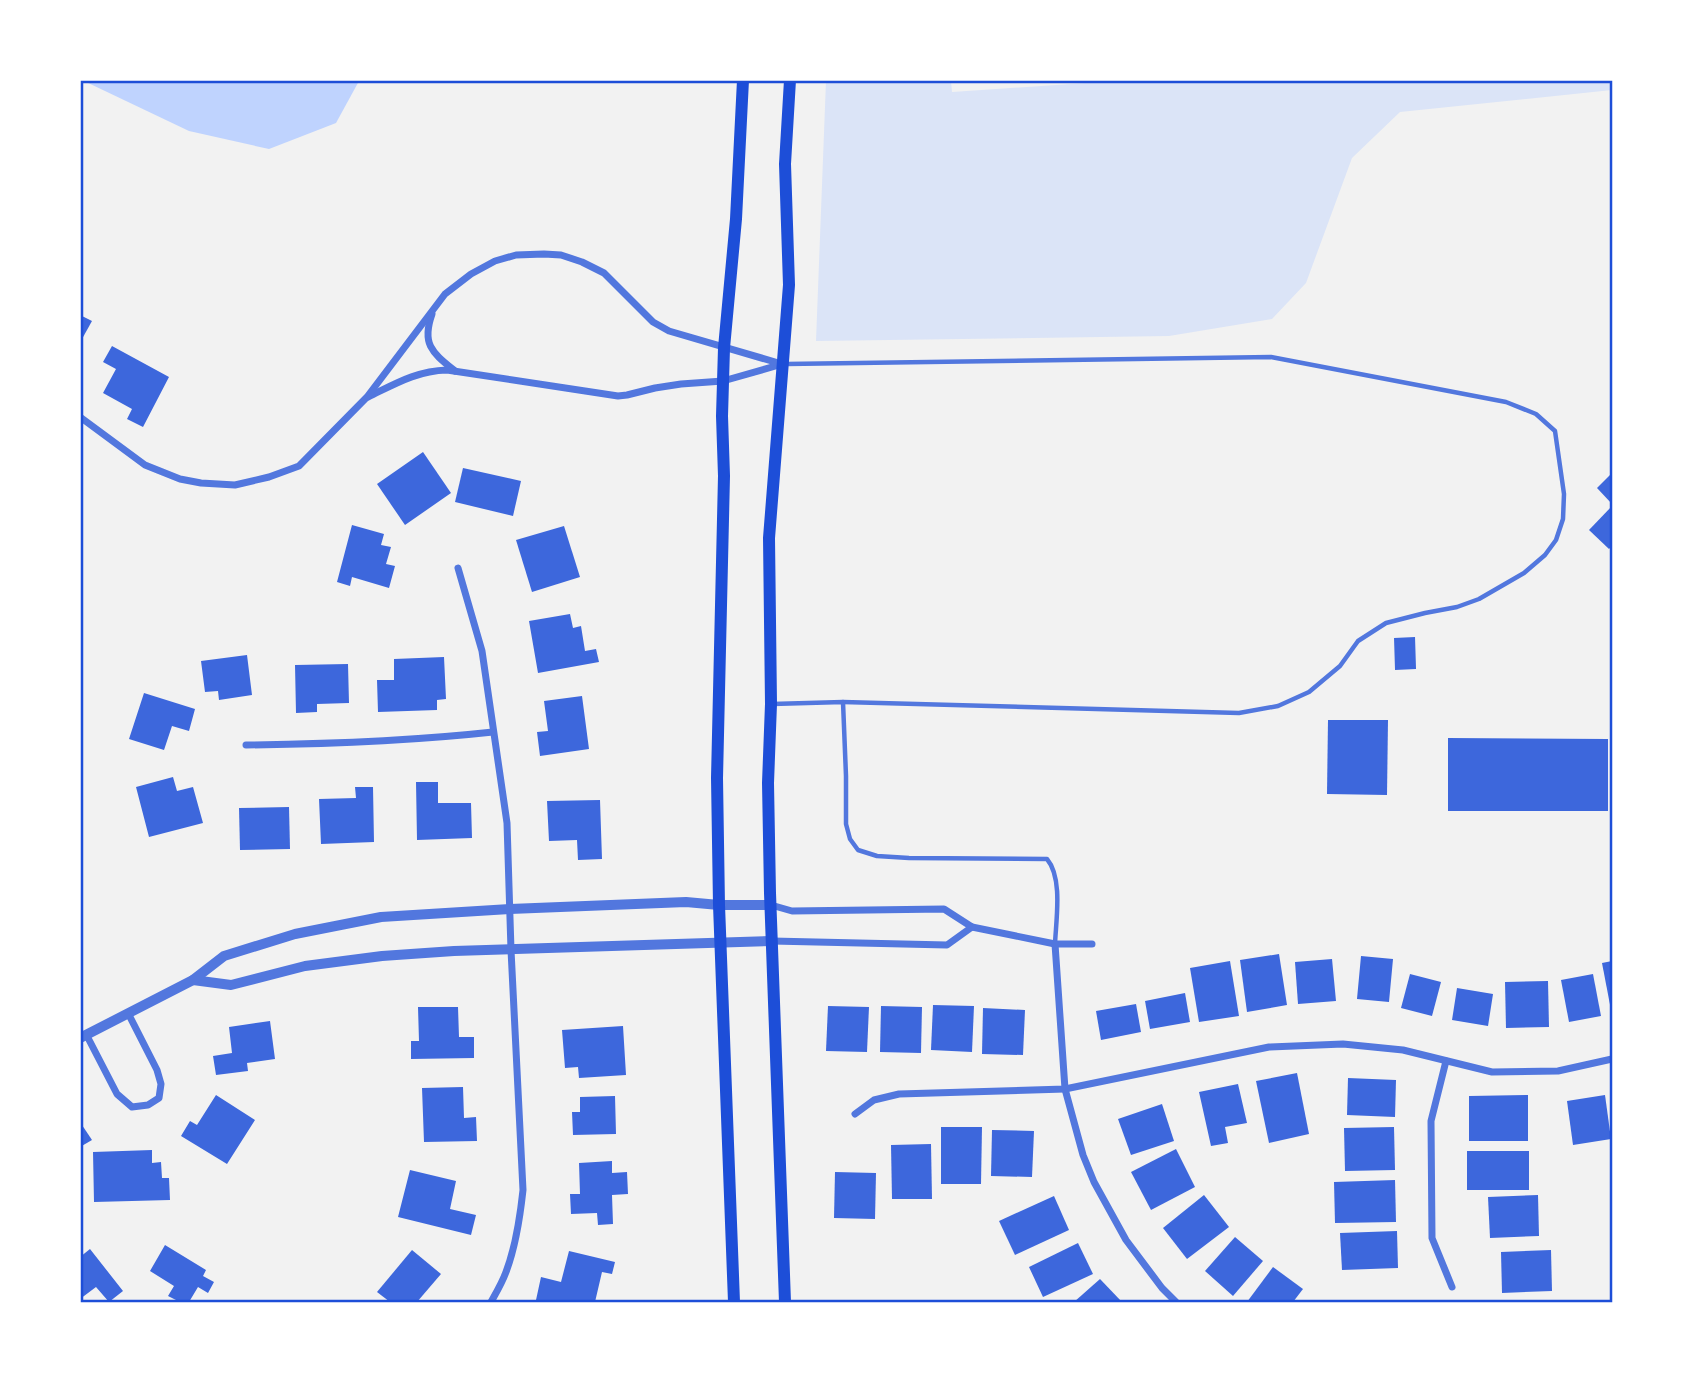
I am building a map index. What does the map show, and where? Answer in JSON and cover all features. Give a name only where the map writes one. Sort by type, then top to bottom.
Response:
[{"type":"main road","points":[[734,1303],[720,941],[717,778],[724,348],[736,219],[744,80]]},
{"type":"main road","points":[[785,1303],[768,783],[771,704],[769,538],[789,285],[785,164],[790,80]]},
{"type":"street","points":[[80,417],[145,464],[180,479],[235,485],[299,466],[367,397],[445,294],[495,261],[516,255],[544,254],[582,262],[604,273],[653,322],[669,331],[782,364]]},
{"type":"street","points":[[435,307],[428,326],[428,340],[434,354],[456,371]]},
{"type":"street","points":[[367,397],[419,373],[440,370],[618,396],[681,384],[723,381],[782,364]]},
{"type":"street","points":[[458,568],[482,651],[507,823],[523,1189],[514,1250],[506,1275],[491,1303]]},
{"type":"street","points":[[246,745],[338,744],[493,732]]},
{"type":"street","points":[[128,1013],[157,1070],[161,1084],[159,1098],[148,1105],[132,1107],[117,1094],[83,1036],[128,1013],[194,980],[224,956],[295,934],[381,917],[685,902],[771,905],[792,911],[944,909],[972,927],[1055,944],[1092,944]]},
{"type":"street","points":[[194,980],[232,985],[305,966],[442,951],[720,941],[947,944],[972,927]]},
{"type":"street","points":[[1055,944],[1065,1089],[1083,1155],[1105,1204],[1126,1240],[1176,1303]]},
{"type":"street","points":[[855,1114],[874,1100],[899,1094],[1065,1089],[1269,1047],[1343,1044],[1403,1049],[1492,1072],[1558,1071],[1612,1059]]},
{"type":"street","points":[[1446,1061],[1431,1121],[1432,1238],[1452,1287]]},
{"type":"lane","points":[[771,704],[843,702],[1239,713],[1278,706],[1309,692],[1340,666],[1358,641],[1386,624],[1479,599],[1524,573],[1545,555],[1556,540],[1563,519],[1563,494],[1555,431],[1536,414],[1506,402],[1271,357],[782,364]]},
{"type":"lane","points":[[843,702],[846,824],[850,839],[858,850],[877,856],[909,858],[1046,859],[1052,865],[1056,878],[1055,944]]},
{"type":"shaded area","points":[[1129,80],[1612,80],[1612,90],[1400,112],[1352,158],[1306,283],[1272,319],[1169,336],[816,341],[826,81],[951,81],[952,92]]},
{"type":"water","points":[[359,80],[336,123],[269,149],[189,131],[84,81]]},
{"type":"building","points":[[80,315],[92,321],[82,339],[80,338]]},
{"type":"building","points":[[112,346],[169,377],[143,427],[127,419],[132,409],[103,393],[116,369],[103,362]]},
{"type":"building","points":[[423,452],[451,493],[405,525],[377,484]]},
{"type":"building","points":[[463,468],[521,481],[513,516],[455,502]]},
{"type":"building","points":[[1612,475],[1612,504],[1597,488]]},
{"type":"building","points":[[1612,506],[1612,546],[1609,549],[1589,530]]},
{"type":"building","points":[[352,525],[384,534],[381,545],[391,547],[386,564],[395,566],[389,588],[352,577],[350,586],[337,582]]},
{"type":"building","points":[[564,526],[580,577],[532,592],[516,540]]},
{"type":"building","points":[[570,614],[573,628],[581,626],[585,651],[596,649],[599,662],[538,673],[529,621]]},
{"type":"building","points":[[1415,637],[1416,669],[1395,670],[1394,638]]},
{"type":"building","points":[[247,655],[252,695],[219,700],[218,691],[205,692],[201,661]]},
{"type":"building","points":[[444,657],[446,699],[437,700],[437,710],[378,712],[377,680],[394,680],[394,659]]},
{"type":"building","points":[[348,664],[349,703],[317,704],[317,712],[296,713],[295,665]]},
{"type":"building","points":[[144,693],[195,709],[189,731],[172,726],[164,750],[129,739]]},
{"type":"building","points":[[582,696],[589,749],[540,756],[537,732],[548,731],[544,701]]},
{"type":"building","points":[[1328,720],[1388,720],[1387,795],[1327,794]]},
{"type":"building","points":[[1448,738],[1608,739],[1608,811],[1448,811]]},
{"type":"building","points":[[173,777],[177,791],[193,787],[203,823],[149,837],[136,787]]},
{"type":"building","points":[[416,782],[438,782],[438,803],[471,803],[472,838],[417,840]]},
{"type":"building","points":[[355,787],[373,787],[374,842],[321,844],[319,799],[356,798]]},
{"type":"building","points":[[600,800],[602,859],[578,860],[577,840],[549,841],[547,801]]},
{"type":"building","points":[[289,807],[290,849],[240,850],[239,808]]},
{"type":"building","points":[[1279,954],[1287,1005],[1247,1012],[1240,960]]},
{"type":"building","points":[[1361,956],[1393,959],[1389,1002],[1357,999]]},
{"type":"building","points":[[1332,959],[1336,1001],[1298,1004],[1295,962]]},
{"type":"building","points":[[1230,961],[1239,1016],[1199,1022],[1190,968]]},
{"type":"building","points":[[1612,961],[1612,1010],[1611,1010],[1602,963]]},
{"type":"building","points":[[1410,974],[1441,982],[1432,1016],[1401,1008]]},
{"type":"building","points":[[1593,974],[1601,1016],[1569,1022],[1561,980]]},
{"type":"building","points":[[1548,981],[1549,1027],[1506,1028],[1505,982]]},
{"type":"building","points":[[1457,988],[1493,994],[1488,1026],[1452,1020]]},
{"type":"building","points":[[1185,993],[1190,1022],[1150,1029],[1145,1001]]},
{"type":"building","points":[[1136,1004],[1141,1032],[1101,1040],[1096,1011]]},
{"type":"building","points":[[933,1005],[974,1006],[972,1052],[931,1050]]},
{"type":"building","points":[[828,1006],[869,1007],[867,1052],[826,1051]]},
{"type":"building","points":[[881,1006],[922,1007],[921,1053],[880,1052]]},
{"type":"building","points":[[418,1007],[458,1007],[459,1037],[474,1037],[474,1058],[411,1059],[411,1041],[419,1041]]},
{"type":"building","points":[[983,1008],[1025,1010],[1023,1055],[982,1054]]},
{"type":"building","points":[[270,1021],[275,1059],[247,1063],[248,1071],[216,1075],[213,1056],[232,1053],[229,1027]]},
{"type":"building","points":[[623,1026],[626,1075],[579,1078],[578,1067],[565,1068],[562,1030]]},
{"type":"building","points":[[1297,1073],[1309,1134],[1269,1143],[1256,1081]]},
{"type":"building","points":[[1348,1078],[1396,1080],[1395,1117],[1347,1115]]},
{"type":"building","points":[[1238,1084],[1247,1123],[1225,1127],[1228,1143],[1211,1146],[1199,1092]]},
{"type":"building","points":[[463,1087],[464,1118],[476,1117],[477,1141],[424,1142],[422,1088]]},
{"type":"building","points":[[216,1095],[255,1120],[227,1164],[181,1136],[190,1121],[197,1125]]},
{"type":"building","points":[[1528,1095],[1528,1141],[1469,1141],[1469,1096]]},
{"type":"building","points":[[1605,1095],[1611,1139],[1573,1145],[1567,1101]]},
{"type":"building","points":[[615,1096],[616,1134],[573,1135],[572,1112],[580,1112],[580,1097]]},
{"type":"building","points":[[1162,1104],[1174,1141],[1131,1155],[1118,1119]]},
{"type":"building","points":[[80,1122],[92,1140],[80,1147]]},
{"type":"building","points":[[941,1127],[982,1127],[981,1184],[941,1184]]},
{"type":"building","points":[[1394,1127],[1395,1170],[1345,1171],[1344,1128]]},
{"type":"building","points":[[992,1130],[1034,1131],[1032,1177],[991,1176]]},
{"type":"building","points":[[931,1144],[932,1199],[892,1199],[891,1145]]},
{"type":"building","points":[[1176,1149],[1195,1187],[1151,1210],[1131,1172]]},
{"type":"building","points":[[152,1150],[152,1163],[161,1162],[162,1178],[169,1178],[170,1200],[94,1202],[93,1152]]},
{"type":"building","points":[[1467,1151],[1529,1151],[1529,1190],[1467,1190]]},
{"type":"building","points":[[612,1161],[612,1173],[627,1172],[628,1194],[612,1195],[613,1224],[598,1225],[597,1213],[571,1214],[570,1194],[580,1194],[579,1163]]},
{"type":"building","points":[[410,1170],[456,1181],[450,1209],[476,1215],[471,1235],[398,1217]]},
{"type":"building","points":[[835,1172],[876,1173],[875,1219],[834,1218]]},
{"type":"building","points":[[1395,1180],[1396,1222],[1335,1223],[1334,1182]]},
{"type":"building","points":[[1204,1195],[1229,1227],[1187,1259],[1163,1228]]},
{"type":"building","points":[[1538,1195],[1539,1236],[1490,1238],[1488,1197]]},
{"type":"building","points":[[1054,1196],[1069,1230],[1015,1255],[999,1221]]},
{"type":"building","points":[[1397,1231],[1398,1268],[1342,1270],[1340,1233]]},
{"type":"building","points":[[1235,1237],[1263,1261],[1233,1296],[1205,1271]]},
{"type":"building","points":[[1078,1243],[1093,1274],[1043,1297],[1029,1267]]},
{"type":"building","points":[[165,1245],[206,1270],[203,1276],[214,1282],[208,1293],[198,1287],[189,1302],[180,1302],[168,1296],[174,1286],[150,1271]]},
{"type":"building","points":[[90,1249],[123,1291],[109,1302],[96,1287],[80,1299],[80,1257]]},
{"type":"building","points":[[412,1250],[441,1274],[417,1302],[390,1302],[377,1292]]},
{"type":"building","points":[[1551,1250],[1552,1291],[1502,1293],[1501,1252]]},
{"type":"building","points":[[569,1251],[615,1262],[612,1274],[602,1272],[595,1302],[536,1300],[541,1277],[561,1282]]},
{"type":"building","points":[[1273,1267],[1303,1289],[1293,1302],[1247,1302]]},
{"type":"building","points":[[1100,1279],[1122,1302],[1074,1302]]}]
